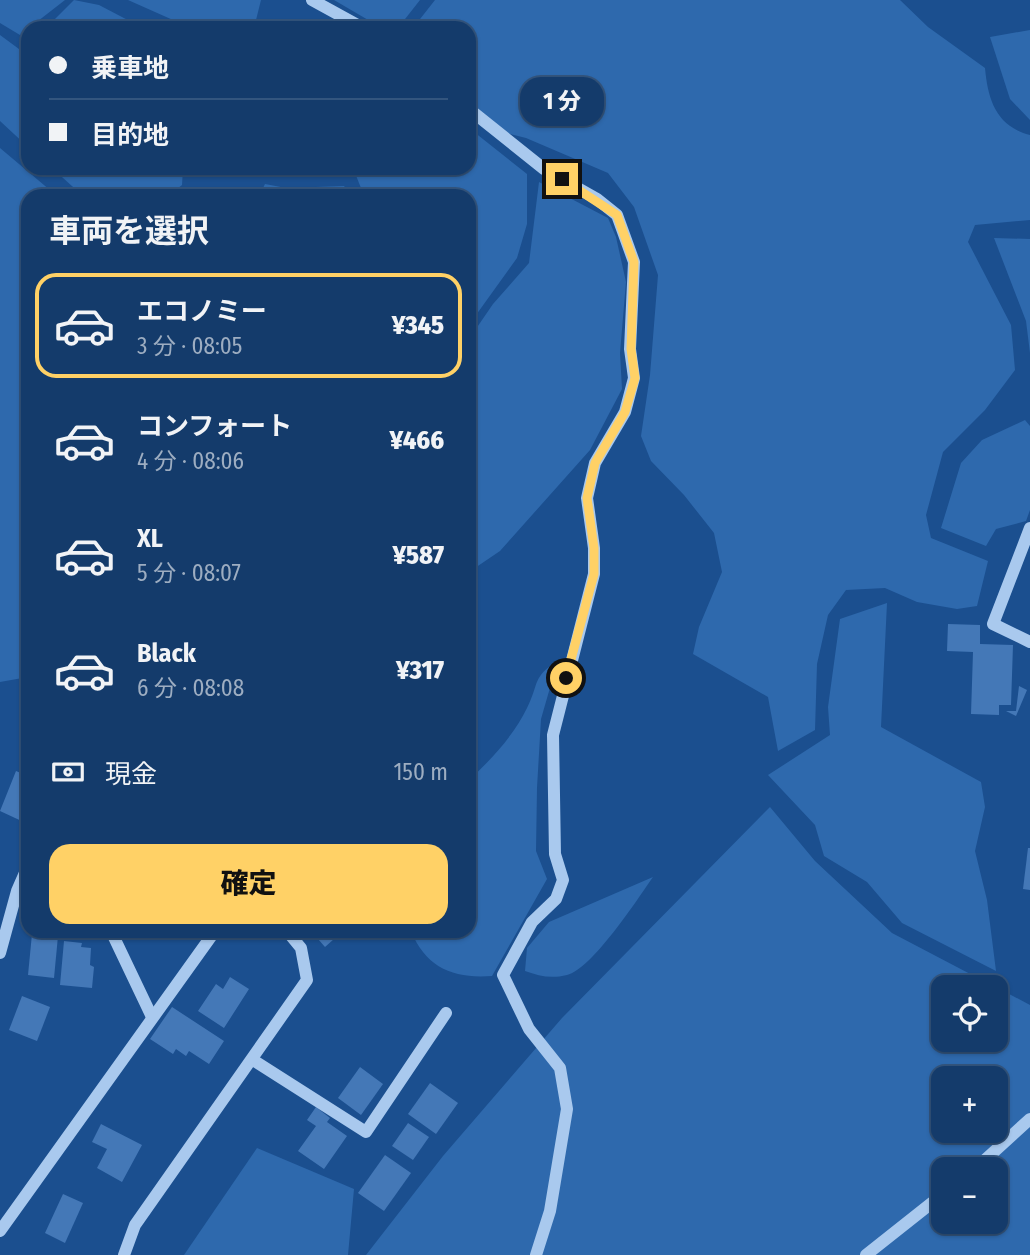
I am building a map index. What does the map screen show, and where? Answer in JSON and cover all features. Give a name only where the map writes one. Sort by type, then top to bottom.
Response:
[{"type":"street","points":[[312,0],[350,21]]},
{"type":"street","points":[[476,115],[544,169],[597,199],[617,215],[634,262],[631,349],[635,378],[625,412],[595,463],[587,498],[594,548],[594,574],[553,735],[555,854],[563,880],[556,899],[531,922],[503,975],[529,1029],[560,1068],[567,1109],[550,1211],[536,1255]]},
{"type":"street","points":[[1030,528],[993,624],[1030,642]]},
{"type":"street","points":[[0,953],[21,882]]},
{"type":"street","points":[[114,938],[152,1017]]},
{"type":"street","points":[[0,1231],[210,938]]},
{"type":"street","points":[[124,1255],[135,1225],[307,980],[301,948],[292,938]]},
{"type":"street","points":[[253,1060],[366,1132],[446,1013]]},
{"type":"street","points":[[988,1157],[1030,1119]]},
{"type":"street","points":[[866,1255],[931,1204]]},
{"type":"shaded area","points":[[0,0],[65,0],[38,21],[21,21],[20,35],[0,23]]},
{"type":"shaded area","points":[[74,0],[99,5],[130,21],[53,21]]},
{"type":"shaded area","points":[[128,0],[261,0],[256,21],[175,21]]},
{"type":"shaded area","points":[[334,0],[420,0],[404,21],[370,21]]},
{"type":"shaded area","points":[[435,0],[900,0],[928,27],[985,68],[996,110],[1009,125],[1030,135],[1030,220],[975,225],[968,242],[1011,325],[1015,370],[985,410],[943,452],[926,515],[931,538],[988,561],[977,606],[957,609],[917,602],[885,588],[846,590],[828,615],[817,664],[815,730],[778,751],[768,697],[693,654],[699,627],[722,572],[714,533],[684,495],[651,461],[641,436],[650,375],[658,275],[634,207],[608,173],[526,138],[485,128],[476,122],[476,21],[418,21]]},
{"type":"shaded area","points":[[1030,30],[1030,120],[1010,99],[990,37]]},
{"type":"shaded area","points":[[0,35],[19,49],[21,47],[21,140],[0,121]]},
{"type":"shaded area","points":[[476,134],[527,174],[527,224],[517,258],[476,315],[476,189],[361,188],[356,175],[476,175]]},
{"type":"shaded area","points":[[0,148],[21,166],[21,175],[32,175],[49,189],[21,189],[21,678],[0,682]]},
{"type":"shaded area","points":[[60,175],[183,175],[182,185],[177,189],[75,189]]},
{"type":"shaded area","points":[[539,182],[608,218],[616,237],[626,282],[620,353],[622,389],[590,450],[500,551],[476,567],[476,329],[493,304],[529,263]]},
{"type":"shaded area","points":[[265,184],[286,188],[344,186],[346,189],[262,189]]},
{"type":"shaded area","points":[[994,238],[1030,239],[1030,353],[1026,321]]},
{"type":"shaded area","points":[[1025,420],[1030,426],[1030,510],[1026,521],[996,529],[986,546],[941,528],[961,463],[982,440]]},
{"type":"shaded area","points":[[887,603],[881,727],[981,782],[985,807],[975,851],[987,900],[996,971],[902,923],[867,882],[824,856],[815,825],[768,775],[830,735],[828,707],[840,619]]},
{"type":"shaded area","points":[[558,660],[541,719],[536,851],[547,879],[492,976],[454,973],[433,962],[414,938],[476,938],[476,773],[494,756],[522,718],[537,681],[549,666]]},
{"type":"shaded area","points":[[770,807],[815,861],[892,933],[972,975],[931,975],[931,1052],[1008,1052],[1008,993],[1030,1005],[1030,1255],[366,1255],[443,1156],[562,1018]]},
{"type":"shaded area","points":[[653,877],[601,947],[577,970],[556,977],[525,971],[527,948],[549,922]]},
{"type":"shaded area","points":[[257,1148],[354,1189],[348,1255],[184,1255]]},
{"type":"building","points":[[948,624],[980,625],[980,644],[1013,645],[1011,705],[999,705],[999,715],[971,714],[973,652],[947,651]]},
{"type":"building","points":[[1019,686],[1027,690],[1016,716],[1006,711],[1016,711]]},
{"type":"building","points":[[16,771],[21,773],[21,821],[0,811]]},
{"type":"building","points":[[1030,848],[1030,890],[1023,889]]},
{"type":"building","points":[[32,938],[58,938],[54,978],[28,975]]},
{"type":"building","points":[[317,938],[335,938],[325,947]]},
{"type":"building","points":[[64,941],[82,943],[81,947],[91,948],[90,965],[94,967],[92,988],[60,985]]},
{"type":"building","points":[[230,977],[249,989],[224,1028],[198,1011],[216,984],[223,989]]},
{"type":"building","points":[[22,996],[50,1007],[37,1041],[9,1030]]},
{"type":"building","points":[[172,1007],[224,1041],[209,1064],[189,1051],[186,1056],[176,1049],[173,1054],[150,1039]]},
{"type":"building","points":[[360,1067],[383,1084],[361,1115],[338,1098]]},
{"type":"building","points":[[430,1083],[458,1103],[436,1134],[408,1114]]},
{"type":"building","points":[[316,1107],[330,1118],[327,1122],[347,1136],[324,1169],[298,1151],[316,1126],[307,1120]]},
{"type":"building","points":[[408,1123],[429,1137],[413,1160],[392,1146]]},
{"type":"building","points":[[101,1124],[142,1145],[122,1182],[97,1168],[107,1149],[92,1142]]},
{"type":"building","points":[[385,1155],[411,1173],[384,1211],[358,1193]]},
{"type":"building","points":[[63,1194],[83,1203],[65,1243],[45,1233]]},
{"type":"route","points":[[562,179],[597,199],[617,215],[634,262],[631,349],[635,378],[625,412],[595,463],[587,498],[594,548],[594,574],[566,678]]}]
